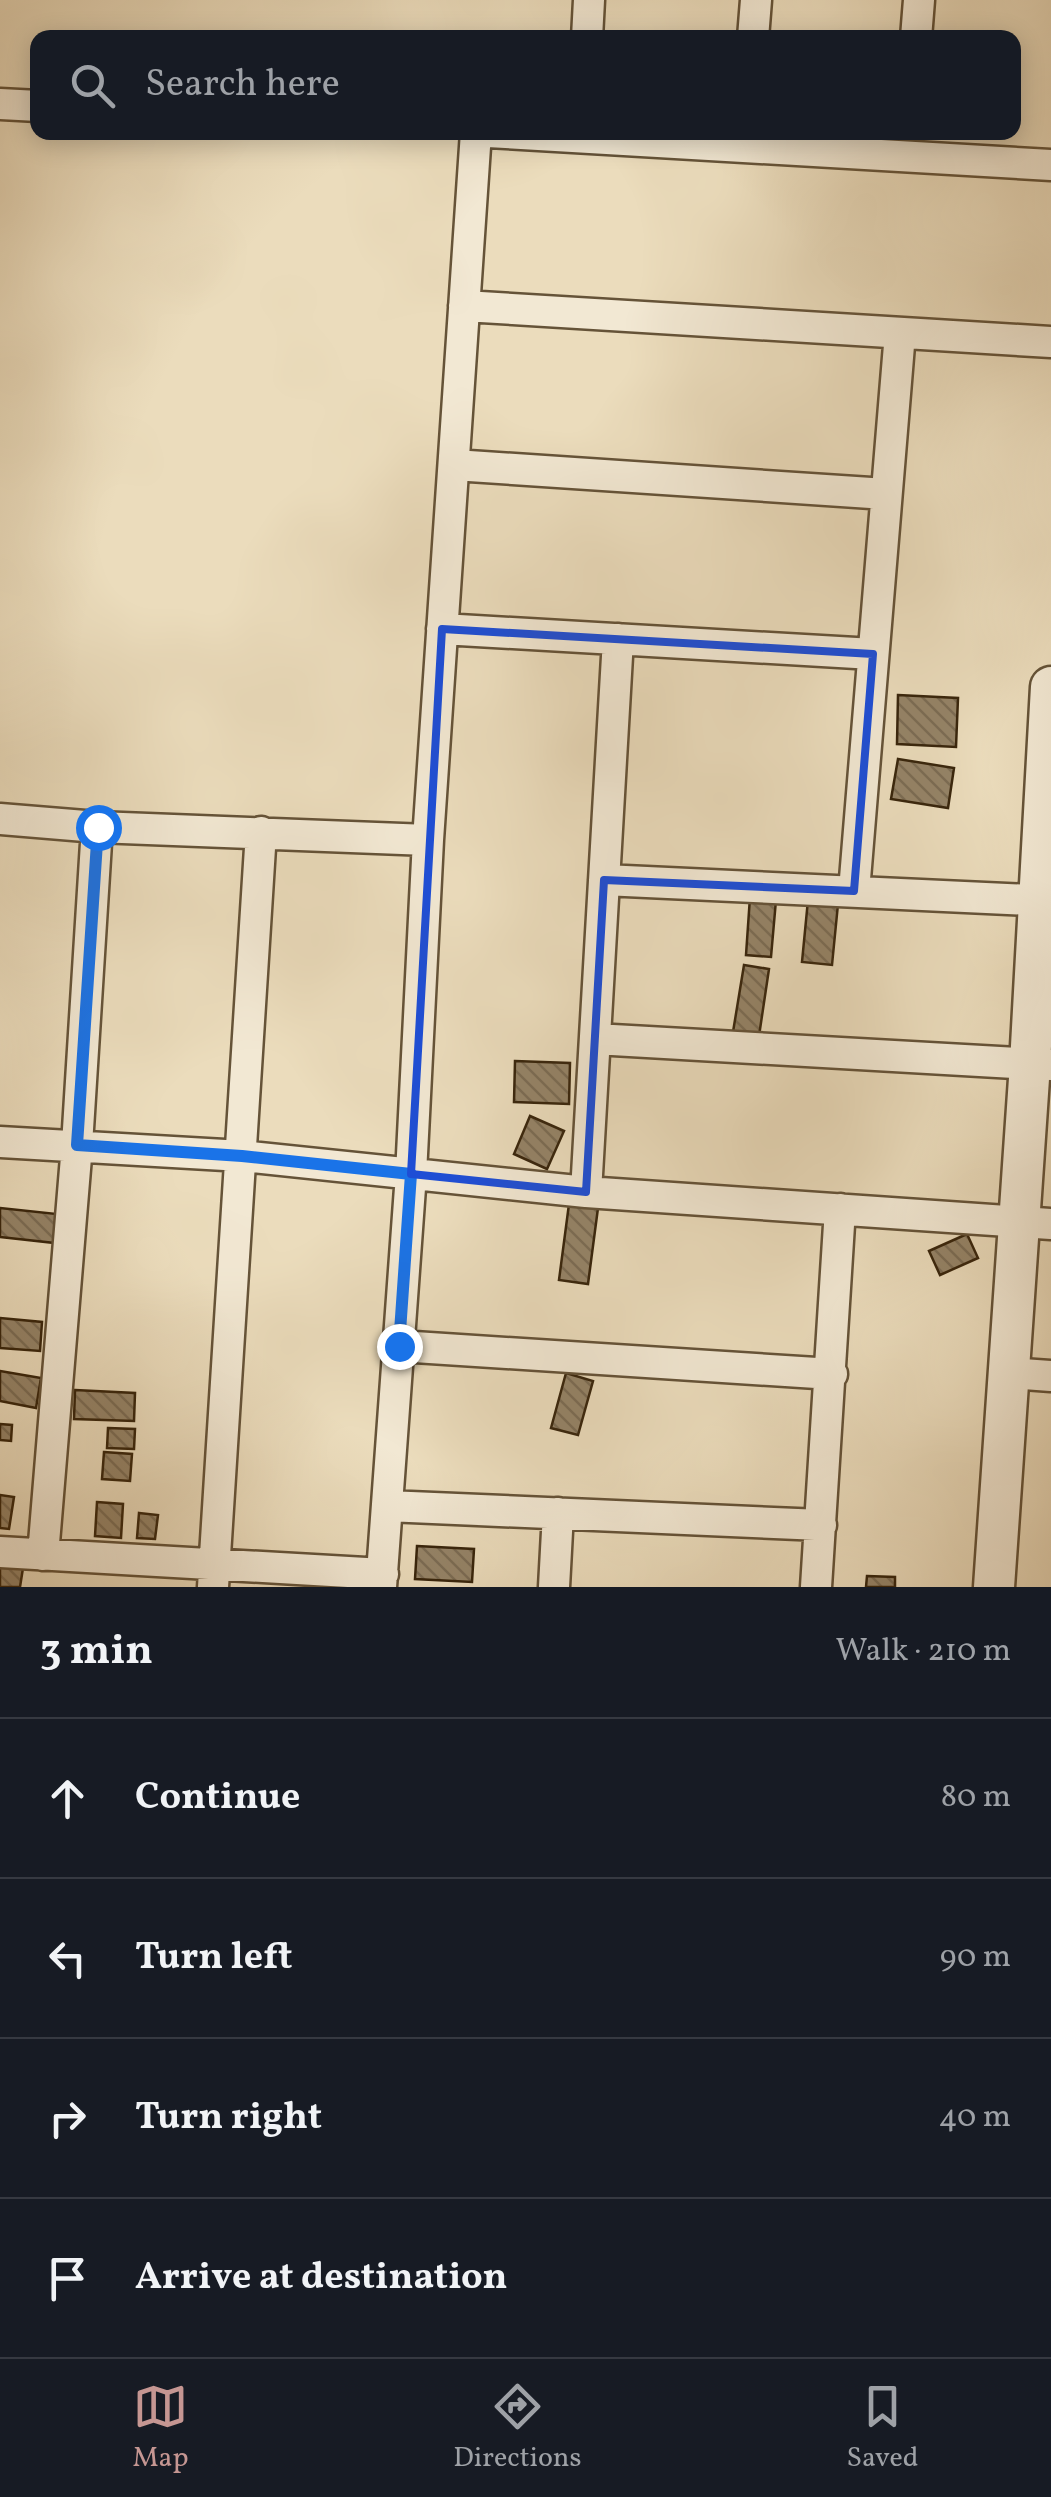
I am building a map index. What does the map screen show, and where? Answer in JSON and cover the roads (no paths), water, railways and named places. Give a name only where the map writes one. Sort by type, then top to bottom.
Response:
[{"type":"street","points":[[588,30],[590,0]]},
{"type":"street","points":[[754,30],[756,0]]},
{"type":"street","points":[[917,30],[919,0]]},
{"type":"street","points":[[0,104],[30,106]]},
{"type":"street","points":[[0,1552],[214,1576],[382,1581],[475,140]]},
{"type":"street","points":[[745,140],[908,145],[1051,165]]},
{"type":"street","points":[[464,306],[1051,342]]},
{"type":"street","points":[[854,892],[900,332]]},
{"type":"street","points":[[454,465],[886,494]]},
{"type":"street","points":[[442,629],[873,654]]},
{"type":"street","points":[[586,1192],[618,639]]},
{"type":"street","points":[[994,1587],[1008,1373],[1035,1223],[1051,687]]},
{"type":"street","points":[[0,820],[428,840]]},
{"type":"street","points":[[43,1555],[77,1145],[98,827]]},
{"type":"street","points":[[214,1576],[261,832]]},
{"type":"street","points":[[604,880],[1046,901]]},
{"type":"street","points":[[595,1039],[1041,1065]]},
{"type":"street","points":[[0,1142],[242,1156],[586,1192],[1035,1223]]},
{"type":"street","points":[[816,1587],[840,1209]]},
{"type":"street","points":[[399,1346],[832,1374]]},
{"type":"street","points":[[1008,1373],[1051,1376]]},
{"type":"street","points":[[387,1506],[821,1525]]},
{"type":"street","points":[[554,1587],[558,1514]]}]
